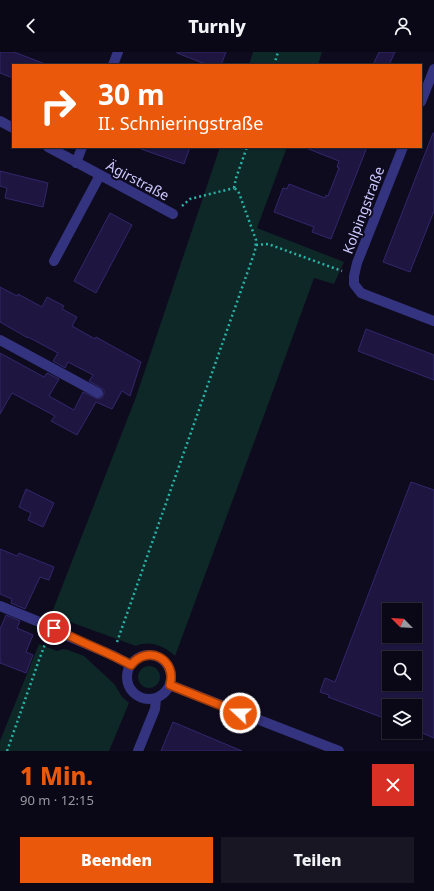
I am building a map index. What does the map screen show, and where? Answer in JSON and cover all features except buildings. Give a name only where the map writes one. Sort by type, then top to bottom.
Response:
[{"type":"street","points":[[113,64],[118,52]]},
{"type":"street","points":[[422,100],[433,72]]},
{"type":"street","points":[[0,121],[12,127]]},
{"type":"street","name":"Ägirstraße","points":[[50,148],[173,214]]},
{"type":"street","points":[[76,163],[82,148]]},
{"type":"street","name":"Kolpingstraße","points":[[354,280],[357,263],[403,148]]},
{"type":"street","points":[[54,262],[100,175]]},
{"type":"street","points":[[354,280],[360,293],[434,321]]},
{"type":"street","points":[[0,340],[98,393]]},
{"type":"street","points":[[0,606],[54,628],[65,635],[112,655],[131,665]]},
{"type":"street","points":[[150,655],[159,657],[168,664],[170,669],[172,675],[170,685],[161,697],[150,700],[144,699],[134,693],[128,686],[128,670],[131,665],[141,656],[150,655]]},
{"type":"street","points":[[170,685],[339,751]]},
{"type":"street","points":[[138,751],[155,709],[156,699]]},
{"type":"path","points":[[274,64],[278,52]]},
{"type":"path","points":[[234,188],[247,148]]},
{"type":"path","points":[[173,214],[190,199],[234,188]]},
{"type":"path","points":[[112,655],[255,251],[256,240],[239,193],[234,188]]},
{"type":"path","points":[[256,245],[268,244],[354,280]]},
{"type":"path","points":[[7,751],[46,641],[54,628]]},
{"type":"green space","points":[[253,52],[322,52],[318,64],[249,64]]},
{"type":"green space","points":[[220,148],[287,148],[257,228],[344,262],[334,284],[314,278],[175,656],[166,649],[157,645],[141,644],[136,646],[51,615],[136,397]]},
{"type":"green space","points":[[39,644],[57,651],[63,649],[84,656],[115,685],[122,697],[129,703],[109,751],[0,751],[0,741]]},
{"type":"green space","points":[[149,666],[157,669],[160,677],[157,685],[149,688],[141,685],[138,677],[141,669]]},
{"type":"route","points":[[54,628],[65,635],[112,655],[131,665],[141,656],[154,655],[159,657],[168,664],[170,669],[172,680],[170,685],[240,713]]}]
